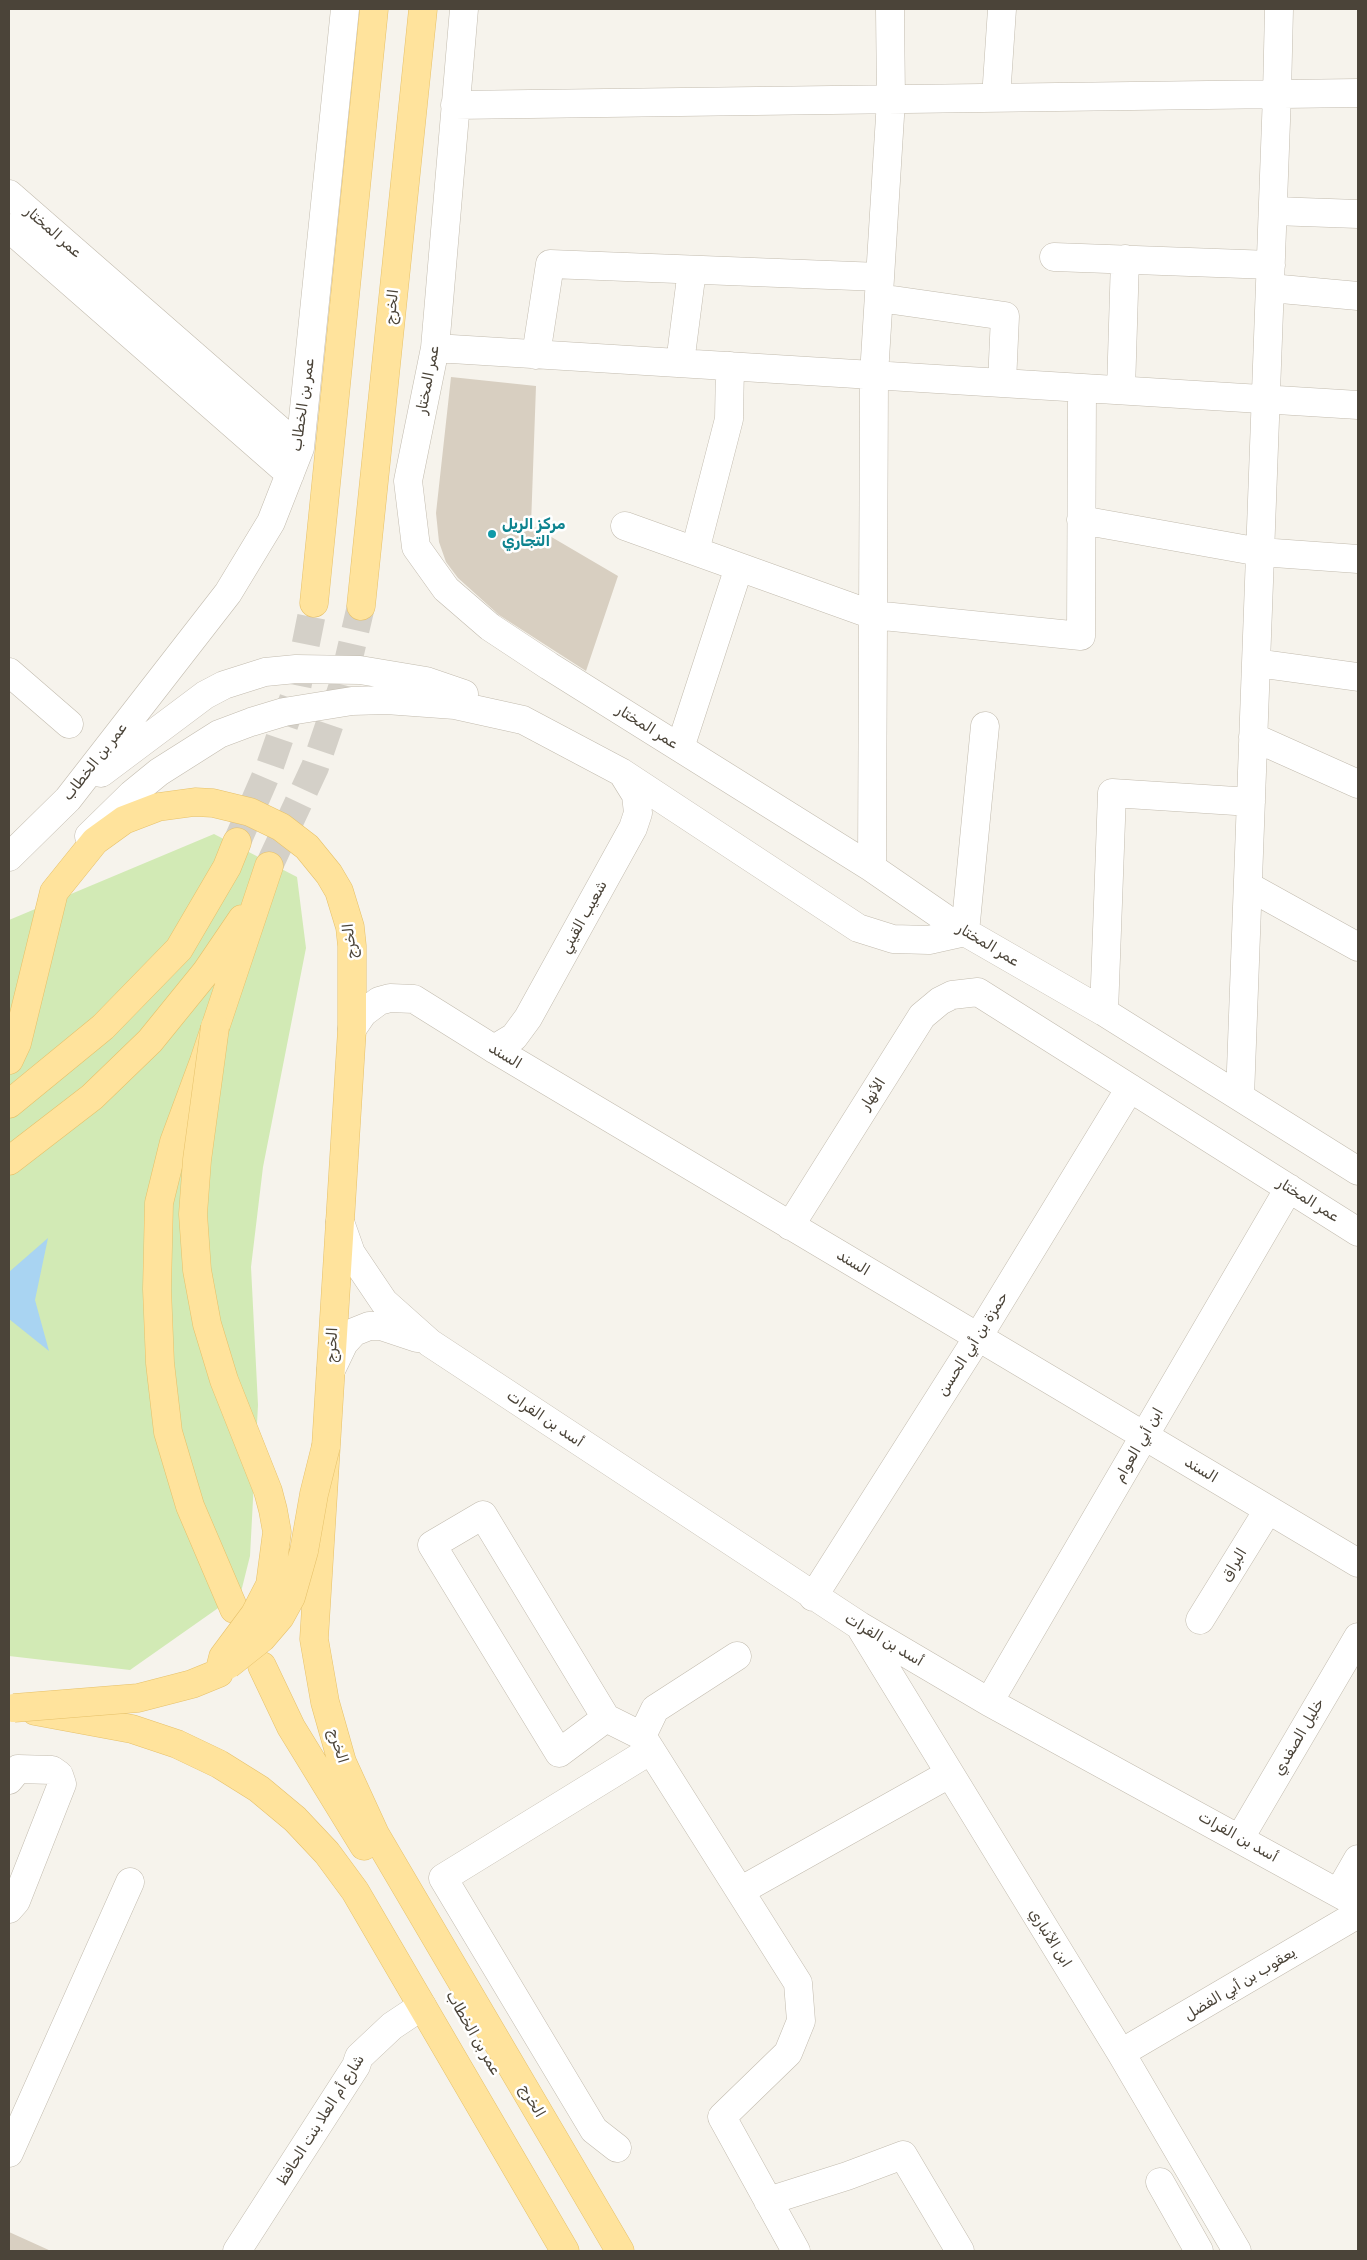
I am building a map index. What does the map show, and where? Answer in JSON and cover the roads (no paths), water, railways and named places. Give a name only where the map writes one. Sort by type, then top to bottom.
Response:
[{"type":"main road","points":[[314,603],[374,9]]},
{"type":"main road","name":"الخرج","points":[[361,606],[423,9]]},
{"type":"main road","name":"الخرج","points":[[9,1060],[17,1043],[54,892],[95,841],[109,830],[140,813],[158,807],[195,802],[232,806],[250,812],[281,827],[307,847],[329,874],[338,890],[350,927],[352,946],[352,1029],[314,1639],[325,1702],[342,1762],[374,1834],[620,2251]]},
{"type":"main road","points":[[9,1104],[103,1027],[179,949],[227,867],[237,842]]},
{"type":"main road","points":[[9,1161],[92,1098],[150,1041],[206,972],[246,912],[269,866],[174,1142],[159,1203],[157,1289],[160,1363],[168,1432],[190,1506],[234,1609]]},
{"type":"main road","points":[[215,1027],[197,1160],[193,1214],[197,1270],[209,1333],[224,1380],[268,1491],[277,1532],[270,1585],[255,1614],[223,1657],[219,1673]]},
{"type":"main road","points":[[11,1707],[138,1698],[192,1684],[219,1673],[262,1638],[280,1617],[291,1597],[304,1551],[314,1494],[326,1446]]},
{"type":"main road","name":"الخرج","points":[[262,1666],[291,1727],[375,1866]]},
{"type":"main road","points":[[11,1707],[132,1729],[177,1744],[219,1764],[259,1789],[295,1819],[328,1853],[355,1891],[565,2251]]},
{"type":"main road","name":"عمر بن الخطاب","points":[[375,1866],[600,2251]]},
{"type":"street","name":"عمر بن الخطاب","points":[[9,858],[68,799],[228,593],[271,522],[300,448],[346,9]]},
{"type":"street","name":"عمر المختار","points":[[464,9],[435,348],[408,482],[416,547],[446,589],[490,627],[872,868],[965,932],[1104,1012],[1358,1171]]},
{"type":"street","points":[[872,868],[874,375],[891,100],[890,9]]},
{"type":"street","points":[[996,98],[1002,9]]},
{"type":"street","points":[[1240,1097],[1278,94],[1279,9]]},
{"type":"street","points":[[455,106],[1358,93]]},
{"type":"street","name":"عمر المختار","points":[[9,194],[300,448]]},
{"type":"street","points":[[1273,211],[1358,214]]},
{"type":"street","name":"عمر المختار","points":[[9,228],[290,474]]},
{"type":"street","points":[[1054,257],[1125,259],[1270,276],[1358,296]]},
{"type":"street","points":[[1121,390],[1125,259]]},
{"type":"street","points":[[536,354],[550,264],[692,270],[879,288],[1005,316],[1002,383]]},
{"type":"street","points":[[680,363],[692,270]]},
{"type":"street","points":[[435,348],[1358,404]]},
{"type":"street","points":[[695,551],[729,419],[730,366]]},
{"type":"street","points":[[625,526],[873,615],[1082,636],[1082,388]]},
{"type":"street","points":[[1081,520],[1260,552],[1358,559]]},
{"type":"street","points":[[680,748],[739,567]]},
{"type":"street","points":[[1256,663],[1358,677]]},
{"type":"street","points":[[68,799],[120,757],[205,695],[224,685],[265,672],[328,668],[392,674],[459,691],[522,720],[621,772],[858,928],[893,939],[938,939],[965,932],[985,726]]},
{"type":"street","points":[[9,672],[69,724]]},
{"type":"street","points":[[54,892],[61,874],[79,847],[132,794],[188,752],[219,734],[251,722],[318,706],[386,700],[455,704],[522,720]]},
{"type":"street","points":[[1253,737],[1358,784]]},
{"type":"street","name":"شعيب القيني","points":[[494,1049],[514,1037],[525,1023],[633,828],[638,813],[636,795],[632,786],[621,772]]},
{"type":"street","points":[[1104,1012],[1112,794],[1250,802]]},
{"type":"street","points":[[1248,886],[1358,947]]},
{"type":"street","name":"عمر المختار","points":[[978,992],[1358,1232]]},
{"type":"street","name":"الأنهار","points":[[790,1226],[922,1016],[940,1000],[952,995],[978,992]]},
{"type":"street","name":"السند","points":[[352,1029],[356,1020],[370,1006],[390,998],[414,1000],[790,1226],[1358,1563]]},
{"type":"street","name":"حمزة بن أبي الحسن","points":[[813,1597],[978,1337],[1130,1088]]},
{"type":"street","name":"ابن أبي العوام","points":[[989,1702],[1289,1188]]},
{"type":"street","name":"أسد بن الفرات","points":[[340,1222],[351,1253],[384,1302],[430,1343],[813,1597],[860,1626],[989,1702],[1349,1898]]},
{"type":"street","name":"أسد بن الفرات","points":[[331,1370],[344,1343],[354,1332],[369,1326],[381,1326],[430,1343]]},
{"type":"street","name":"البراق","points":[[1200,1620],[1268,1510]]},
{"type":"street","points":[[606,1718],[559,1753],[432,1545],[483,1515],[606,1718],[647,1743],[798,1983],[801,2021],[788,2053],[722,2117],[796,2251]]},
{"type":"street","name":"ابن الأنباري","points":[[860,1626],[1121,2054],[1237,2251]]},
{"type":"street","name":"خليل الصفدي","points":[[1240,1838],[1358,1637]]},
{"type":"street","points":[[617,2148],[594,2130],[443,1878],[647,1743],[655,1709],[737,1656]]},
{"type":"street","points":[[9,1780],[18,1769],[52,1770],[59,1775],[62,1784],[16,1901],[9,1909]]},
{"type":"street","points":[[740,1891],[949,1774]]},
{"type":"street","points":[[1349,1898],[1358,1859]]},
{"type":"street","points":[[9,2153],[130,1882]]},
{"type":"street","name":"يعقوب بن أبي الفضل","points":[[1121,2054],[1358,1914]]},
{"type":"street","name":"شارع أم العلا بنت الحافظ","points":[[237,2251],[356,2066],[359,2057],[392,2026],[422,2006]]},
{"type":"street","points":[[768,2201],[847,2176],[903,2155],[960,2251]]},
{"type":"street","points":[[1160,2182],[1199,2251]]},
{"type":"water","points":[[48,1238],[35,1300],[49,1351],[9,1319],[9,1272]]},
{"type":"tunnel","points":[[237,842],[270,766],[297,688],[314,603]]},
{"type":"tunnel","points":[[269,866],[315,767],[342,688],[361,606]]},
{"type":"place","name":"مركز الريل التجاري","points":[[492,534]]}]
